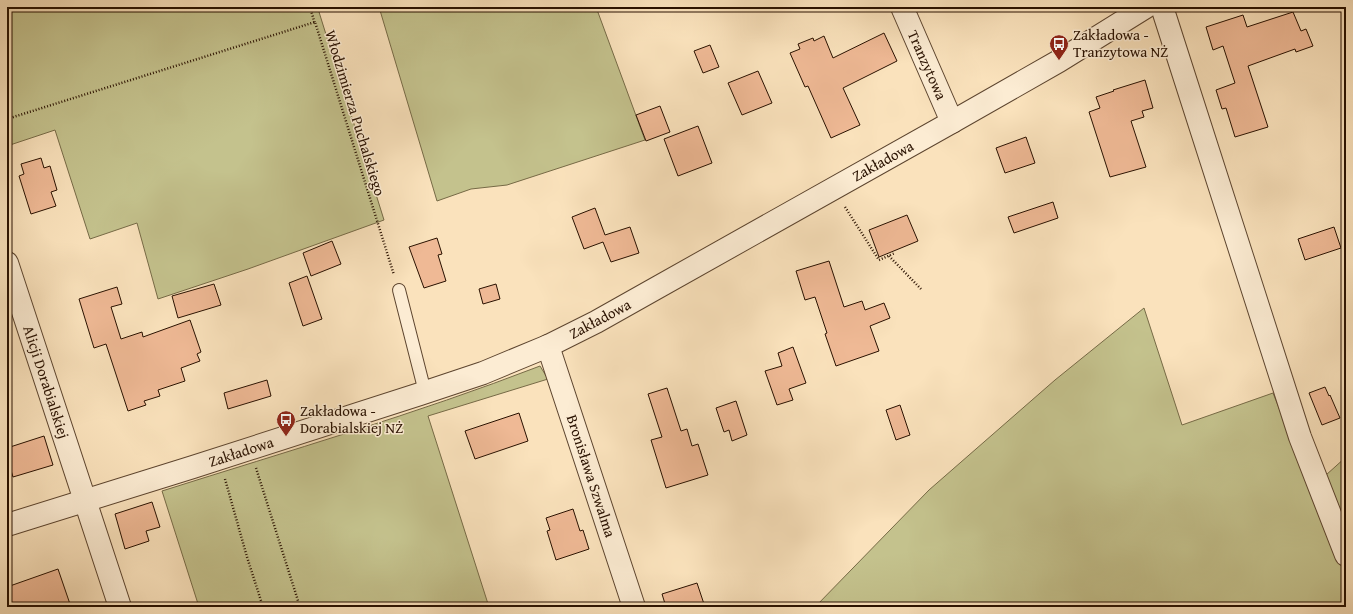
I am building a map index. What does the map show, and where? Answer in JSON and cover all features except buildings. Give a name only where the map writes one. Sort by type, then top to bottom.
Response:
[{"type":"street","name":"Tranzytowa","points":[[902,7],[952,122]]},
{"type":"street","name":"Zakładowa","points":[[7,525],[483,373],[548,346],[596,322],[952,122],[1070,54],[1146,7]]},
{"type":"street","points":[[1162,7],[1300,437],[1346,555]]},
{"type":"street","name":"Alicji Dorabialskiej","points":[[7,263],[120,607]]},
{"type":"street","name":"Bronisława Szwalma","points":[[548,346],[634,607]]},
{"type":"lane","points":[[397,286],[425,392]]},
{"type":"path","points":[[310,7],[397,286]]},
{"type":"path","name":"Włodzimierza Puchalskiego","points":[[7,119],[315,22]]},
{"type":"path","points":[[844,206],[879,260],[895,253]]},
{"type":"path","points":[[889,256],[921,289]]},
{"type":"path","points":[[250,448],[300,607]]},
{"type":"path","points":[[225,476],[246,557],[263,607]]},
{"type":"shaded area","points":[[7,7],[334,7],[319,12],[384,220],[248,269],[158,299],[137,223],[90,239],[55,130],[7,146]]},
{"type":"shaded area","points":[[379,7],[596,7],[645,140],[507,185],[471,189],[437,201]]},
{"type":"shaded area","points":[[1144,308],[1182,425],[1273,393],[1346,575],[1346,607],[815,607],[929,490],[1055,380]]},
{"type":"shaded area","points":[[540,366],[548,379],[428,416],[489,607],[199,607],[162,491],[399,416],[493,384]]},
{"type":"shaded area","points":[[1346,457],[1346,525],[1326,475]]},
{"type":"place","name":"Zakładowa - Tranzytowa NŻ","points":[[1059,61]]},
{"type":"place","name":"Zakładowa - Dorabialskiej NŻ","points":[[286,437]]}]
